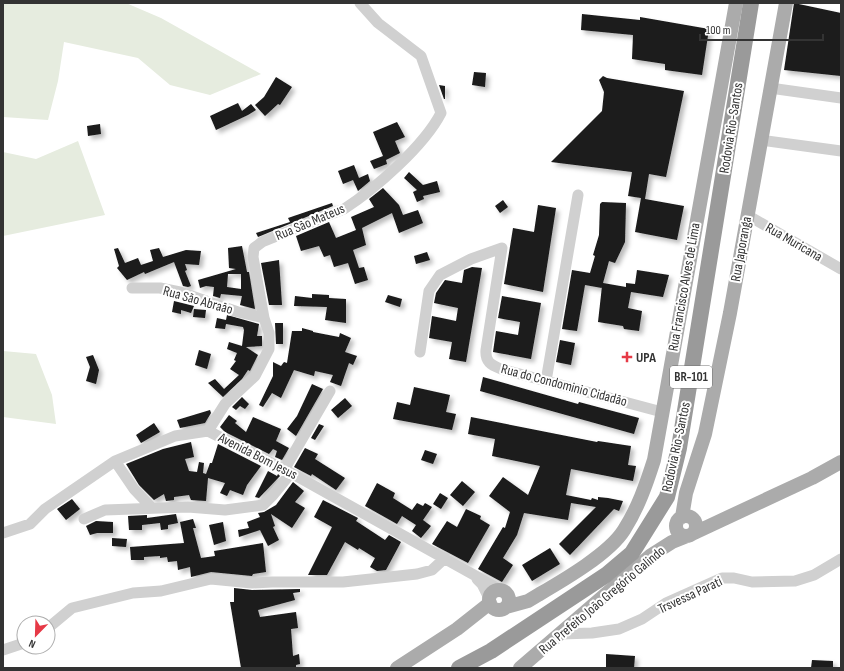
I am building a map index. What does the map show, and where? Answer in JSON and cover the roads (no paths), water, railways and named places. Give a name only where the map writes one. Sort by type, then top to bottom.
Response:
[{"type":"highway","name":"Rodovia Rio-Santos","points":[[459,668],[470,664],[606,575],[632,553],[667,497],[679,448],[751,3]]},
{"type":"main road","name":"Rua Francisco Alves de Lima","points":[[397,668],[496,605],[528,601],[599,555],[623,532],[641,500],[654,460],[736,3]]},
{"type":"main road","name":"Rua Japoranga","points":[[687,526],[686,493],[705,434],[730,313],[760,140],[786,3]]},
{"type":"main road","points":[[687,526],[711,525],[812,478],[841,462]]},
{"type":"main road","name":"Rua Prefeito João Gregório Galindo","points":[[520,668],[687,526]]},
{"type":"main road","points":[[503,591],[522,597],[538,595]]},
{"type":"main road","points":[[496,605],[509,599],[503,591]]},
{"type":"street","name":"Rua São Mateus","points":[[208,431],[224,404],[255,376],[264,362],[269,350],[269,333],[264,318],[253,256],[254,248],[262,242],[344,209],[356,201],[413,150],[427,135],[441,113],[421,56],[378,23],[360,3]]},
{"type":"street","points":[[770,88],[841,98]]},
{"type":"street","points":[[760,140],[841,151]]},
{"type":"street","points":[[546,381],[578,196]]},
{"type":"street","name":"Rua Muricana","points":[[747,215],[841,269]]},
{"type":"street","name":"Rua do Condominio Cidadão","points":[[420,352],[429,291],[440,275],[472,259],[502,248],[485,357],[493,366],[662,412]]},
{"type":"street","name":"Rua São Abraão","points":[[132,288],[160,288],[180,292],[238,312],[264,318]]},
{"type":"street","points":[[84,519],[105,510],[188,507],[225,510],[243,509],[263,505],[274,495],[330,391]]},
{"type":"street","name":"Avenida Bom Jesus","points":[[3,533],[30,524],[45,509],[115,461],[175,436],[208,431],[287,471],[503,591]]},
{"type":"street","points":[[115,461],[134,489],[152,508]]},
{"type":"street","points":[[56,621],[72,608],[132,593],[161,591],[211,579],[252,583],[343,582],[417,574],[432,570],[445,558]]},
{"type":"street","name":"Trsvessa Parati","points":[[561,634],[592,633],[619,629],[642,619],[666,603],[722,578],[734,578],[752,582],[795,581],[814,575],[841,559]]},
{"type":"street","name":"Avenida Bom Jesus","points":[[469,571],[482,584],[496,605]]},
{"type":"street","points":[[3,650],[16,646]]},
{"type":"place","name":"UPA","points":[[627,357]]}]
